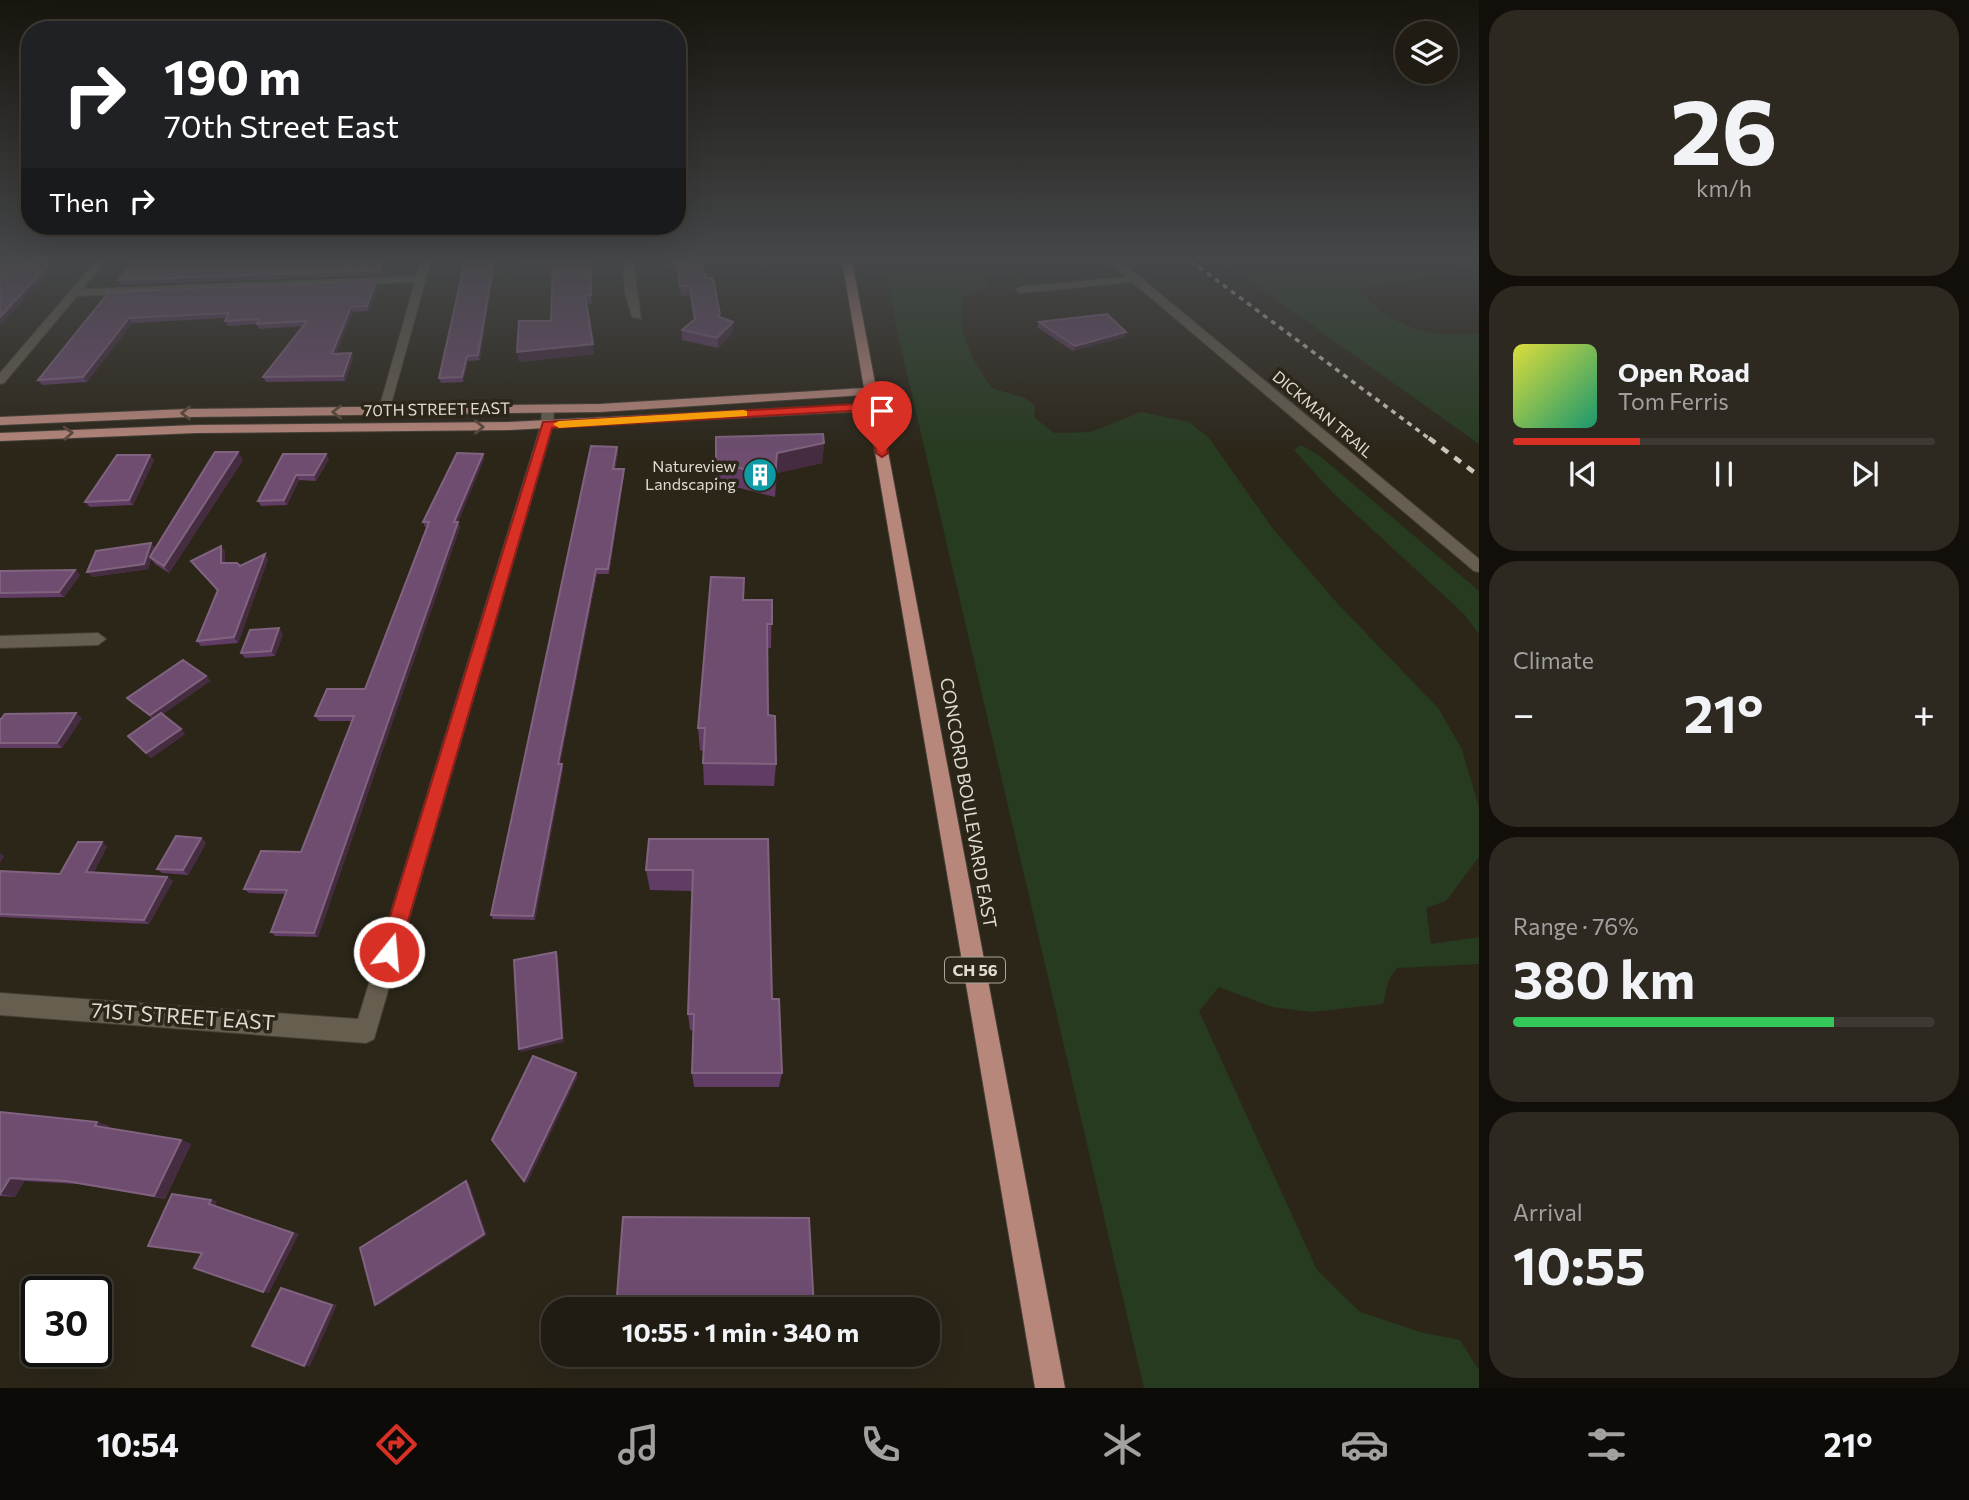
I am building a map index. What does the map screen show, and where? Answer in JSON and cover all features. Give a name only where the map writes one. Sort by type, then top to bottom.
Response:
[{"type":"main road","name":"CH 56","points":[[858,326],[870,391]]},
{"type":"main road","name":"CONCORD BOULEVARD EAST","points":[[870,391],[1050,1388]]},
{"type":"main road","name":"70TH STREET EAST","points":[[0,421],[187,413],[384,412],[547,417],[870,391]]},
{"type":"main road","name":"70TH STREET EAST","points":[[0,436],[873,407]]},
{"type":"street","points":[[0,380],[46,326]]},
{"type":"street","points":[[384,412],[407,326]]},
{"type":"street","name":"DICKMAN TRAIL","points":[[1192,326],[1479,567]]},
{"type":"street","name":"71ST STREET EAST","points":[[0,1004],[366,1031],[547,417]]},
{"type":"street","points":[[0,642],[98,639]]},
{"type":"green space","points":[[896,326],[962,326],[974,361],[992,388],[1025,398],[1035,406],[1034,417],[1054,433],[1091,432],[1141,412],[1189,422],[1209,438],[1273,529],[1337,603],[1439,709],[1462,750],[1479,807],[1479,857],[1446,901],[1426,908],[1431,944],[1479,937],[1479,964],[1397,968],[1389,979],[1383,1004],[1311,1012],[1272,1007],[1219,987],[1199,1011],[1317,1270],[1360,1312],[1424,1333],[1460,1340],[1479,1370],[1479,1388],[1144,1388]]},
{"type":"green space","points":[[1313,326],[1409,326],[1444,334],[1479,334],[1479,444]]},
{"type":"green space","points":[[1301,445],[1320,456],[1479,591],[1479,634],[1464,614],[1334,494],[1294,450]]},
{"type":"building","points":[[82,326],[123,326],[83,377],[38,380]]},
{"type":"building","points":[[303,326],[343,326],[332,354],[351,353],[343,376],[263,377]]},
{"type":"building","points":[[451,326],[483,326],[478,355],[467,356],[462,377],[439,378]]},
{"type":"building","points":[[519,326],[590,326],[593,344],[517,352]]},
{"type":"building","points":[[687,326],[729,326],[717,338],[682,330]]},
{"type":"building","points":[[1045,326],[1119,326],[1126,332],[1075,346]]},
{"type":"building","points":[[823,434],[824,443],[777,453],[775,477],[716,462],[716,437]]},
{"type":"building","points":[[591,446],[617,447],[613,469],[624,469],[608,569],[596,569],[558,764],[562,764],[533,916],[491,915]]},
{"type":"building","points":[[215,452],[238,452],[164,566],[150,557]]},
{"type":"building","points":[[457,453],[483,454],[454,522],[458,522],[314,933],[271,932],[287,890],[244,889],[261,851],[301,852],[354,716],[315,716],[327,689],[365,689],[429,522],[423,522]]},
{"type":"building","points":[[283,454],[326,454],[314,475],[296,475],[284,500],[258,501]]},
{"type":"building","points":[[117,455],[150,455],[129,500],[85,502]]},
{"type":"building","points":[[151,543],[144,564],[87,572],[96,551]]},
{"type":"building","points":[[221,546],[221,563],[237,563],[240,566],[265,554],[234,637],[197,641],[218,590],[191,561]]},
{"type":"building","points":[[75,570],[59,592],[0,593],[0,571]]},
{"type":"building","points":[[711,577],[744,578],[743,600],[772,600],[772,624],[767,624],[768,715],[775,716],[776,764],[703,763],[705,728],[698,728]]},
{"type":"building","points":[[279,628],[271,651],[241,653],[250,630]]},
{"type":"building","points":[[183,660],[206,676],[150,715],[127,698]]},
{"type":"building","points":[[76,713],[57,743],[0,743],[0,719],[5,714]]},
{"type":"building","points":[[161,713],[181,729],[146,753],[128,736]]},
{"type":"building","points":[[176,836],[201,838],[183,870],[157,869]]},
{"type":"building","points":[[649,839],[768,839],[772,999],[779,999],[782,1073],[692,1073],[694,1014],[688,1014],[693,870],[646,870]]},
{"type":"building","points":[[78,842],[102,842],[86,872],[167,877],[144,920],[0,914],[0,871],[60,874]]},
{"type":"building","points":[[556,952],[562,1038],[519,1049],[514,960]]},
{"type":"building","points":[[533,1056],[576,1073],[524,1181],[492,1140]]},
{"type":"building","points":[[0,1112],[97,1122],[95,1126],[181,1140],[154,1196],[66,1181],[10,1178],[0,1194]]},
{"type":"building","points":[[466,1181],[484,1234],[375,1305],[360,1248]]},
{"type":"building","points":[[172,1194],[211,1200],[209,1204],[293,1233],[263,1292],[194,1268],[202,1253],[148,1246]]},
{"type":"building","points":[[623,1217],[809,1218],[813,1297],[617,1297]]},
{"type":"building","points":[[281,1288],[332,1305],[304,1366],[252,1346]]},
{"type":"railway","points":[[1278,326],[1431,440]]},
{"type":"railway","points":[[1429,438],[1479,476]]},
{"type":"slow traffic","points":[[559,424],[743,414]]},
{"type":"place","name":"Natureview Landscaping","points":[[760,475]]},
{"type":"route","points":[[389,952],[547,425],[873,407],[882,453]]}]
